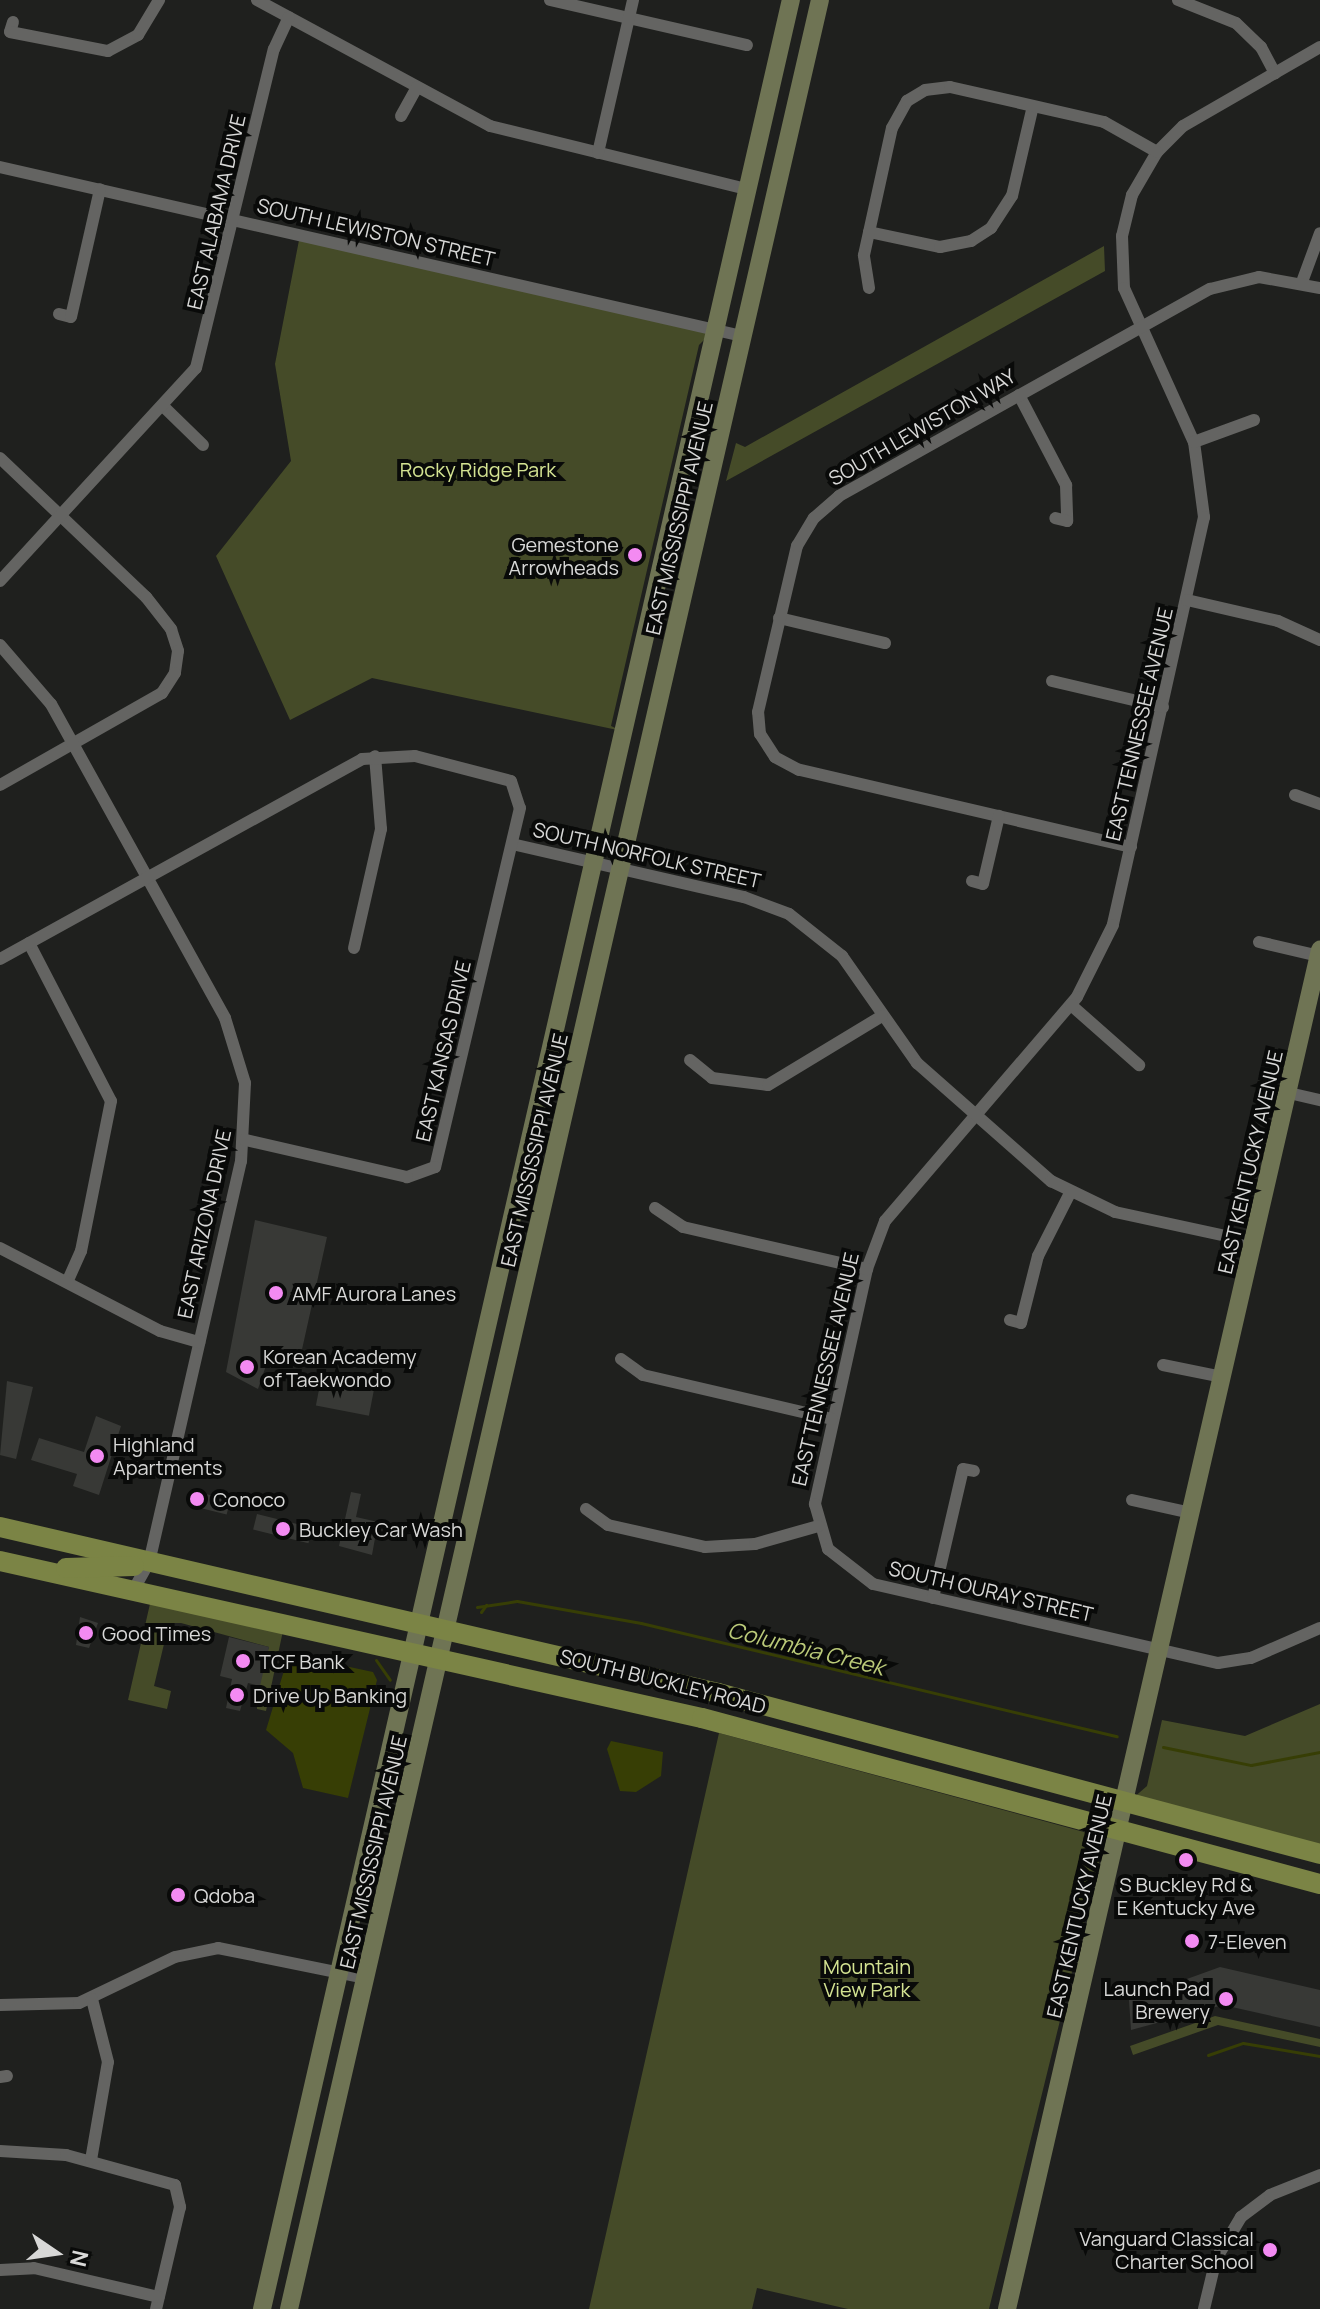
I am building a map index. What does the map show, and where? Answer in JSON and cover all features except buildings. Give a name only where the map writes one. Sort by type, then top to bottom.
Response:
[{"type":"main road","name":"EAST MISSISSIPPI AVENUE","points":[[262,2309],[422,1622],[592,862],[791,0]]},
{"type":"main road","name":"EAST MISSISSIPPI AVENUE","points":[[289,2309],[449,1629],[820,0]]},
{"type":"main road","name":"EAST KENTUCKY AVENUE","points":[[1007,2309],[1319,953]]},
{"type":"main road","name":"SOUTH BUCKLEY ROAD","points":[[0,1527],[422,1622],[792,1712],[1125,1805],[1320,1854]]},
{"type":"main road","name":"SOUTH BUCKLEY ROAD","points":[[0,1561],[702,1718],[1320,1884]]},
{"type":"main road","points":[[36,1569],[149,1562]]},
{"type":"street","points":[[13,22],[10,32],[97,51],[123,51],[138,35],[159,0]]},
{"type":"street","points":[[257,0],[490,126],[747,189]]},
{"type":"street","points":[[550,0],[747,45]]},
{"type":"street","points":[[598,153],[633,0]]},
{"type":"street","points":[[1178,0],[1236,23],[1261,47],[1275,73]]},
{"type":"street","name":"EAST ALABAMA DRIVE","points":[[0,581],[165,408],[202,355],[274,49],[289,17]]},
{"type":"street","name":"EAST TENNESSEE AVENUE","points":[[818,1526],[816,1491],[867,1269],[896,1203],[1071,1005],[1106,949],[1131,847],[1204,517],[1194,442],[1138,329],[1124,288],[1122,236],[1132,195],[1157,152],[1198,116],[1320,47]]},
{"type":"street","points":[[401,116],[417,87]]},
{"type":"street","points":[[869,288],[863,267],[894,120],[915,95],[950,87],[1033,106],[1122,128],[1157,152]]},
{"type":"street","points":[[869,232],[940,247],[971,241],[991,228],[1012,196],[1033,106]]},
{"type":"street","name":"SOUTH LEWISTON STREET","points":[[0,167],[742,336]]},
{"type":"street","points":[[59,314],[71,317],[100,189]]},
{"type":"street","points":[[1302,282],[1320,233]]},
{"type":"street","name":"SOUTH LEWISTON WAY","points":[[999,816],[799,770],[766,748],[758,712],[797,546],[826,506],[1019,395],[1224,284],[1259,277],[1302,282],[1320,288]]},
{"type":"street","points":[[1019,395],[1066,485],[1067,521],[1055,518]]},
{"type":"street","points":[[165,408],[203,445]]},
{"type":"street","points":[[1194,442],[1254,420]]},
{"type":"street","points":[[0,458],[160,613],[178,651],[175,673],[162,693],[0,785]]},
{"type":"street","points":[[1187,600],[1278,621],[1320,640]]},
{"type":"street","points":[[779,618],[885,643]]},
{"type":"street","name":"EAST ARIZONA DRIVE","points":[[0,645],[38,685],[74,744],[234,1039],[245,1083],[245,1140],[142,1593]]},
{"type":"street","points":[[1052,681],[1163,707]]},
{"type":"street","points":[[354,948],[381,829],[375,756]]},
{"type":"street","name":"SOUTH NORFOLK STREET","points":[[0,959],[375,756],[415,756],[507,779],[520,797],[512,844],[620,868],[789,914],[842,956],[917,1063],[973,1114],[1070,1193],[1115,1212],[1254,1242]]},
{"type":"street","points":[[1295,795],[1320,804]]},
{"type":"street","points":[[972,881],[983,884],[999,816],[1131,847]]},
{"type":"street","name":"EAST KANSAS DRIVE","points":[[245,1140],[407,1177],[435,1167],[512,844]]},
{"type":"street","name":"EAST KENTUCKY AVENUE","points":[[1259,942],[1319,953]]},
{"type":"street","points":[[29,943],[111,1101],[81,1251],[67,1282]]},
{"type":"street","points":[[1071,1005],[1139,1065]]},
{"type":"street","points":[[690,1060],[712,1078],[768,1085],[882,1016]]},
{"type":"street","points":[[1289,1093],[1320,1100]]},
{"type":"street","points":[[1010,1320],[1021,1323],[1038,1256],[1070,1193]]},
{"type":"street","points":[[655,1208],[683,1227],[867,1269]]},
{"type":"street","points":[[0,1248],[160,1331],[199,1342]]},
{"type":"street","points":[[621,1359],[643,1375],[832,1419]]},
{"type":"street","points":[[1163,1365],[1222,1377]]},
{"type":"street","points":[[933,1598],[963,1469],[974,1471]]},
{"type":"street","points":[[1132,1500],[1191,1513]]},
{"type":"street","points":[[586,1509],[608,1525],[705,1547],[755,1544],[818,1526]]},
{"type":"street","name":"SOUTH OURAY STREET","points":[[818,1526],[834,1556],[861,1579],[1160,1651],[1235,1662],[1320,1628]]},
{"type":"street","points":[[0,2005],[53,2007],[92,1999],[197,1950],[245,1950],[366,1978]]},
{"type":"street","points":[[91,2160],[108,2062],[92,1999]]},
{"type":"street","points":[[0,2151],[91,2160],[161,2177],[179,2192],[158,2303],[34,2268],[0,2270]]},
{"type":"street","points":[[1204,2309],[1220,2248],[1241,2217],[1270,2195],[1320,2175]]},
{"type":"green space","name":"Rocky Ridge Park","points":[[300,235],[715,329],[699,345],[611,726],[622,731],[372,678],[290,720],[216,556],[291,461],[275,364]]},
{"type":"green space","points":[[1104,246],[1105,271],[726,481],[736,443],[745,447]]},
{"type":"green space","points":[[152,1595],[284,1626],[266,1711],[257,1709],[256,1685],[269,1647],[181,1623],[169,1623],[154,1686],[171,1691],[167,1709],[128,1700]]},
{"type":"green space","points":[[1320,1704],[1320,1854],[1125,1805],[1147,1786],[1162,1720],[1245,1736]]},
{"type":"green space","name":"Mountain View Park","points":[[719,1733],[1095,1835],[1102,1850],[989,2309],[848,2309],[757,2288],[752,2309],[589,2309]]},
{"type":"green space","points":[[1215,2016],[1320,2039],[1320,2047],[1218,2025],[1133,2055],[1130,2046]]},
{"type":"shaded area","points":[[289,1654],[373,1672],[377,1680],[348,1798],[303,1788],[293,1753],[266,1730]]},
{"type":"shaded area","points":[[611,1741],[663,1752],[661,1776],[636,1792],[620,1791],[607,1749]]},
{"type":"waterway","name":"Columbia Creek","points":[[477,1607],[517,1601],[641,1623],[1117,1736]]},
{"type":"waterway","points":[[481,1612],[486,1605]]},
{"type":"waterway","name":"Columbia Creek","points":[[376,1660],[390,1680]]},
{"type":"waterway","name":"Columbia Creek","points":[[1163,1747],[1251,1765],[1320,1752]]},
{"type":"waterway","points":[[1208,2055],[1243,2043],[1320,2056]]},
{"type":"place","name":"Gemestone Arrowheads","points":[[635,555]]},
{"type":"place","name":"AMF Aurora Lanes","points":[[276,1293]]},
{"type":"place","name":"Korean Academy of Taekwondo","points":[[247,1367]]},
{"type":"place","name":"Highland Apartments","points":[[97,1456]]},
{"type":"place","name":"Conoco","points":[[197,1499]]},
{"type":"place","name":"Buckley Car Wash","points":[[283,1529]]},
{"type":"place","name":"Good Times","points":[[86,1633]]},
{"type":"place","name":"TCF Bank","points":[[243,1661]]},
{"type":"place","name":"Drive Up Banking","points":[[237,1695]]},
{"type":"place","name":"S Buckley Rd & E Kentucky Ave","points":[[1186,1860]]},
{"type":"place","name":"Qdoba","points":[[178,1895]]},
{"type":"place","name":"7-Eleven","points":[[1192,1941]]},
{"type":"place","name":"Launch Pad Brewery","points":[[1226,1999]]},
{"type":"place","name":"Vanguard Classical Charter School","points":[[1270,2250]]}]
